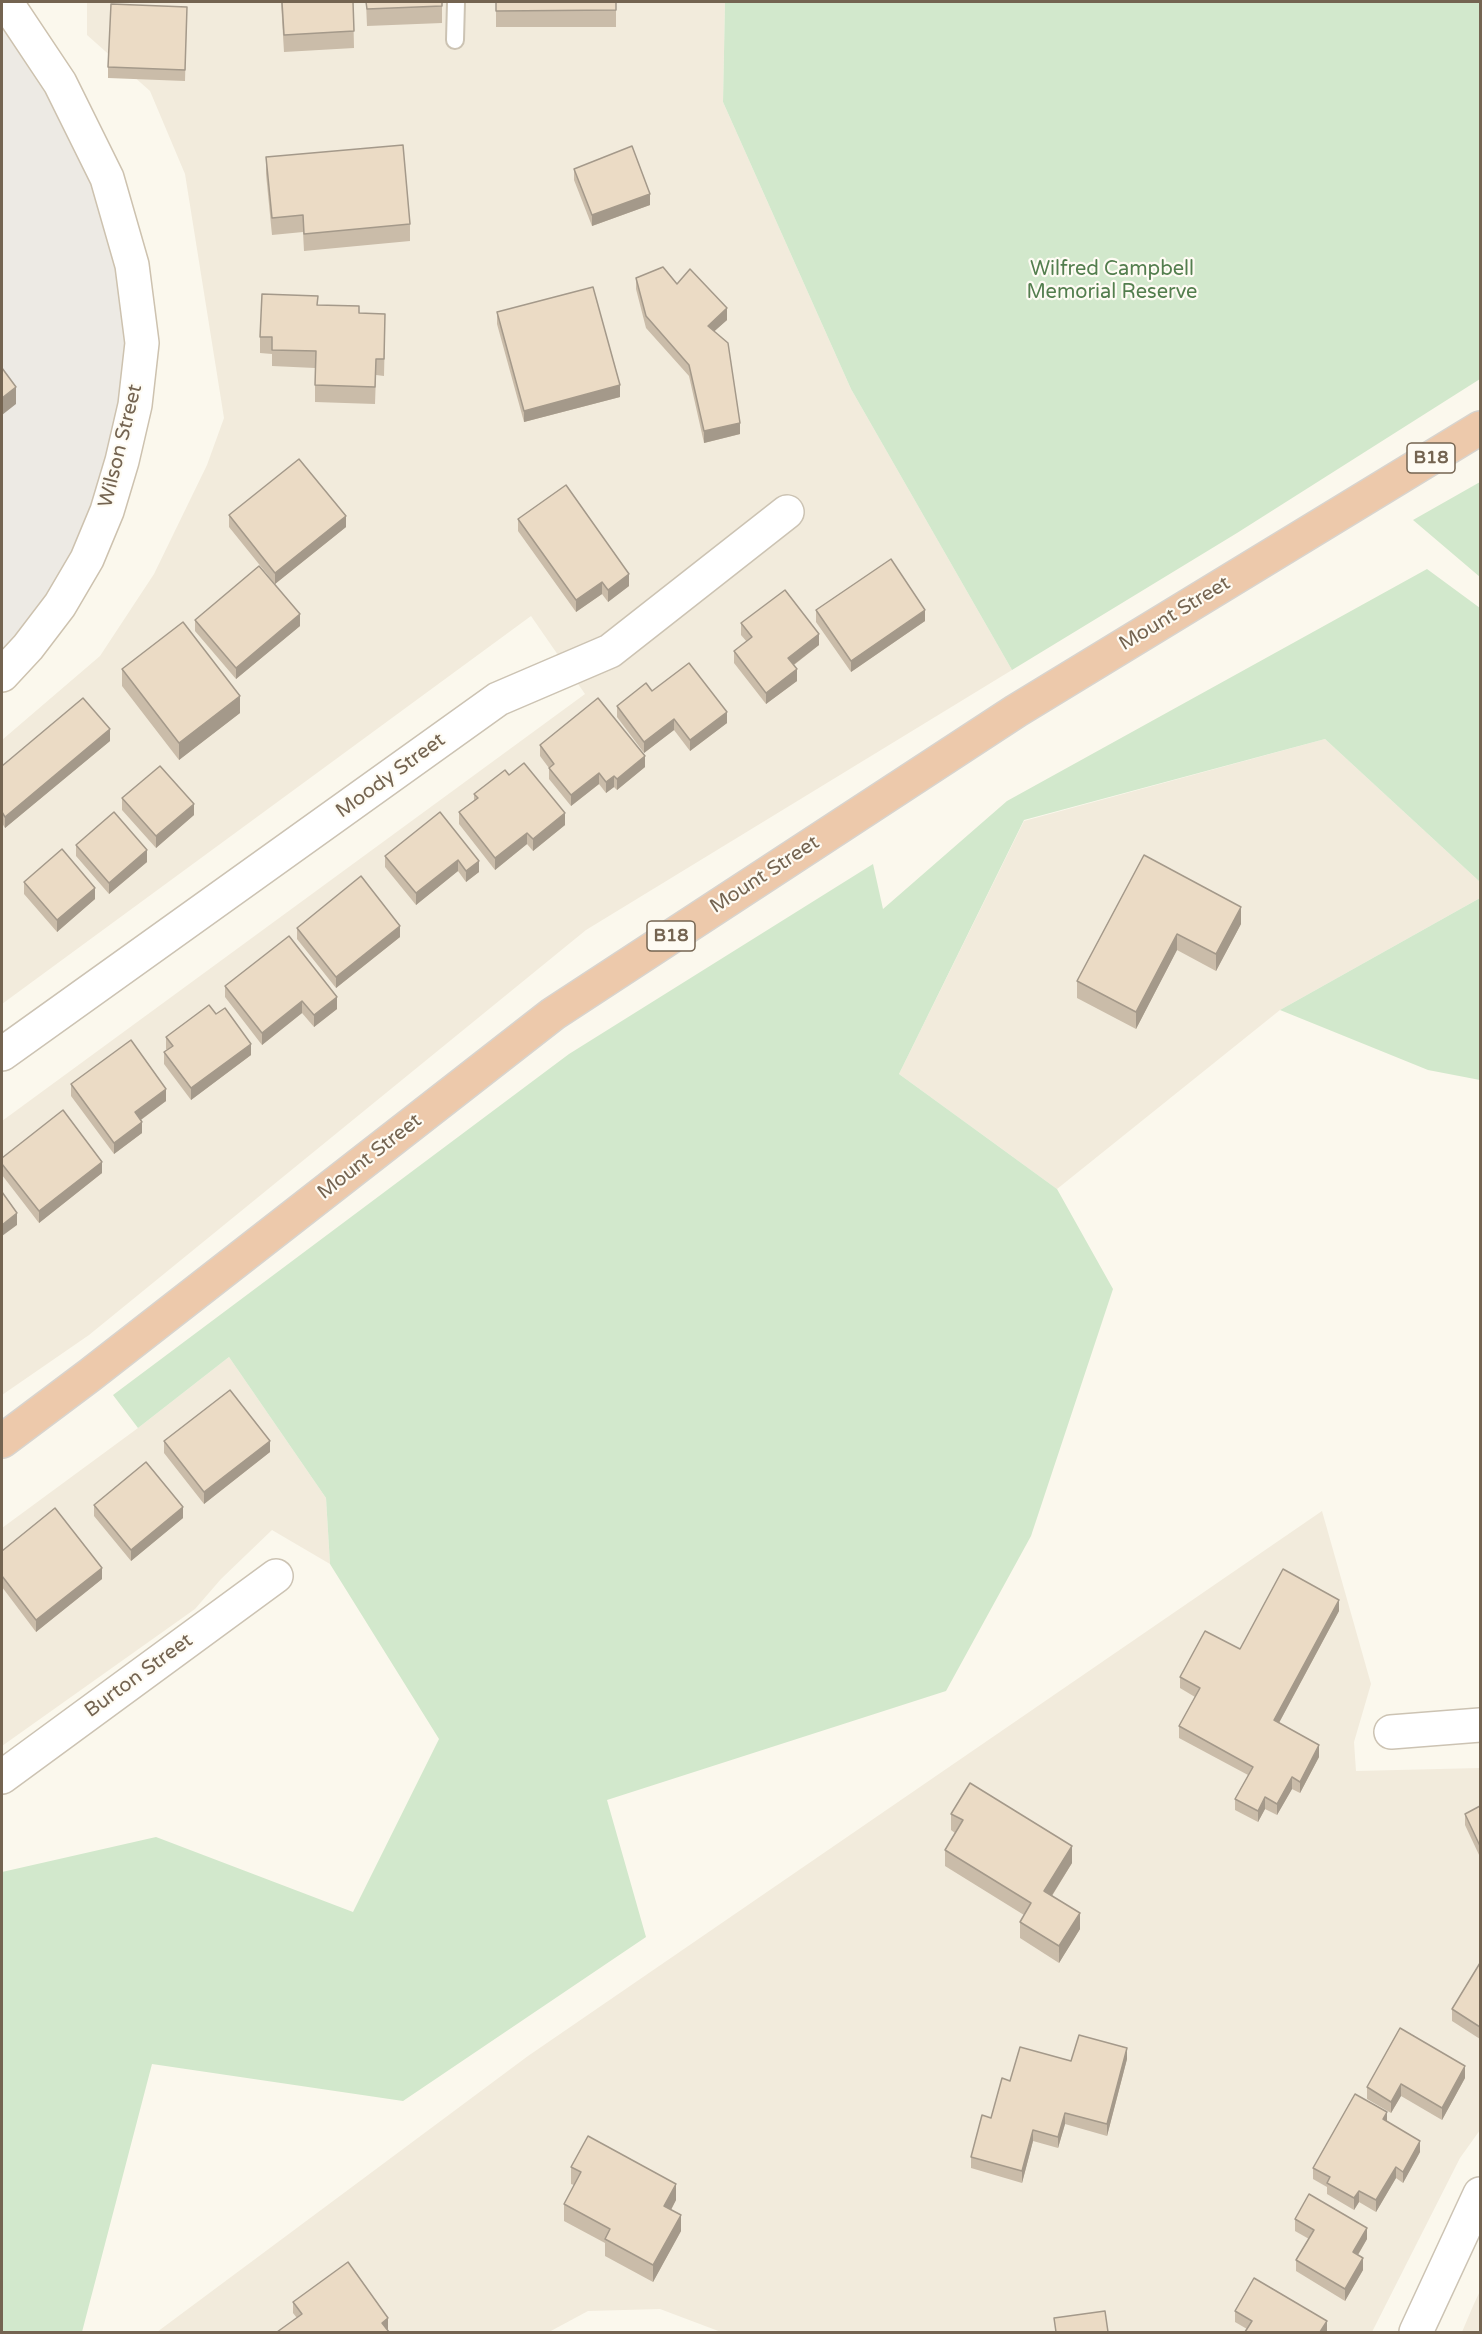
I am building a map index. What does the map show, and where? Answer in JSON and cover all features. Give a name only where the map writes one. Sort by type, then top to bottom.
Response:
[{"type":"highway","name":"Mount Street","points":[[2,1441],[553,1014],[1016,711],[1480,428]]},
{"type":"street","name":"Wilson Street","points":[[2,675],[28,647],[60,606],[87,559],[107,511],[122,461],[135,405],[142,343],[132,265],[107,178],[60,84],[12,4]]},
{"type":"street","name":"Moody Street","points":[[2,1054],[498,699],[610,651],[787,512]]},
{"type":"street","name":"Burton Street","points":[[2,1777],[276,1576]]},
{"type":"street","points":[[1391,1732],[1480,1725]]},
{"type":"street","points":[[1416,2332],[1480,2194]]},
{"type":"lane","points":[[455,40],[456,2]]},
{"type":"shaded area","points":[[2,2],[60,83],[142,343],[107,511],[2,675]]},
{"type":"shaded area","points":[[87,2],[725,2],[723,102],[851,389],[1012,670],[586,930],[89,1335],[2,1395],[2,1121],[585,694],[531,616],[2,1004],[2,740],[100,656],[154,574],[207,465],[224,418],[185,174],[150,91],[87,35]]},
{"type":"shaded area","points":[[1325,739],[1480,882],[1480,898],[1280,1010],[1057,1189],[899,1074],[1024,821]]},
{"type":"shaded area","points":[[229,1357],[326,1498],[330,1564],[272,1530],[221,1579],[195,1609],[2,1746],[2,1528],[138,1428]]},
{"type":"shaded area","points":[[1322,1511],[1371,1684],[1354,1742],[1356,1771],[1480,1768],[1480,2130],[1460,2158],[1372,2332],[721,2332],[660,2309],[588,2311],[549,2332],[157,2332],[528,2056]]},
{"type":"shaded area","points":[[1480,2291],[1480,2332],[1462,2332],[1473,2306]]},
{"type":"green space","name":"Wilfred Campbell Memorial Reserve","points":[[725,2],[1480,2],[1480,379],[1237,533],[1012,670],[851,389],[723,102]]},
{"type":"green space","points":[[1480,482],[1480,577],[1413,520]]},
{"type":"green space","points":[[1427,569],[1480,608],[1480,882],[1325,739],[1024,820],[899,1074],[1057,1189],[1113,1289],[1031,1536],[946,1691],[607,1800],[646,1937],[403,2101],[152,2064],[82,2332],[2,2332],[2,1872],[156,1837],[353,1912],[439,1739],[330,1564],[326,1498],[229,1357],[138,1428],[113,1395],[569,1054],[873,864],[883,909],[1007,801]]},
{"type":"green space","points":[[1480,898],[1480,1080],[1428,1070],[1280,1010]]},
{"type":"building","points":[[282,2],[353,2],[354,31],[284,35]]},
{"type":"building","points":[[366,2],[442,2],[442,6],[367,9]]},
{"type":"building","points":[[496,2],[616,2],[616,10],[496,11]]},
{"type":"building","points":[[111,4],[187,7],[185,70],[108,67]]},
{"type":"building","points":[[403,145],[410,224],[304,234],[303,215],[272,218],[266,157]]},
{"type":"building","points":[[632,146],[650,194],[592,215],[574,169]]},
{"type":"building","points":[[663,267],[677,284],[690,269],[727,308],[708,326],[728,343],[740,423],[704,431],[689,365],[646,316],[636,278]]},
{"type":"building","points":[[593,287],[620,385],[524,411],[497,312]]},
{"type":"building","points":[[262,294],[318,296],[317,305],[359,306],[359,313],[385,314],[384,359],[376,359],[375,387],[315,385],[316,351],[272,350],[272,337],[260,337]]},
{"type":"building","points":[[2,368],[16,387],[2,398]]},
{"type":"building","points":[[299,459],[346,516],[275,573],[229,515]]},
{"type":"building","points":[[566,485],[629,574],[608,590],[602,582],[576,600],[518,519]]},
{"type":"building","points":[[891,559],[925,610],[851,661],[816,610]]},
{"type":"building","points":[[259,566],[300,614],[236,668],[195,620]]},
{"type":"building","points":[[785,590],[819,634],[788,658],[797,669],[766,693],[734,651],[752,637],[741,623]]},
{"type":"building","points":[[183,622],[240,696],[179,743],[122,669]]},
{"type":"building","points":[[689,663],[727,712],[690,740],[674,719],[644,742],[617,706],[646,683],[652,691]]},
{"type":"building","points":[[83,698],[110,729],[5,817],[2,812],[2,766]]},
{"type":"building","points":[[598,698],[645,756],[617,779],[614,776],[606,782],[599,773],[571,795],[549,768],[554,764],[540,745]]},
{"type":"building","points":[[524,763],[565,813],[533,839],[527,833],[495,858],[459,812],[478,798],[474,794],[505,770],[509,775]]},
{"type":"building","points":[[160,766],[194,804],[156,836],[122,798]]},
{"type":"building","points":[[114,812],[147,850],[109,883],[76,845]]},
{"type":"building","points":[[440,812],[479,861],[466,871],[458,860],[416,893],[385,856]]},
{"type":"building","points":[[62,849],[95,888],[57,920],[24,882]]},
{"type":"building","points":[[1144,855],[1241,907],[1216,954],[1177,934],[1136,1012],[1077,981]]},
{"type":"building","points":[[361,876],[400,926],[336,977],[297,928]]},
{"type":"building","points":[[289,936],[337,997],[314,1015],[302,1001],[262,1033],[225,986]]},
{"type":"building","points":[[209,1005],[216,1014],[225,1008],[251,1044],[191,1088],[164,1052],[173,1046],[166,1037]]},
{"type":"building","points":[[131,1040],[166,1089],[135,1112],[142,1122],[114,1143],[71,1084]]},
{"type":"building","points":[[63,1110],[102,1162],[39,1211],[2,1164],[2,1158]]},
{"type":"building","points":[[2,1192],[17,1213],[2,1225]]},
{"type":"building","points":[[230,1390],[270,1441],[204,1492],[164,1441]]},
{"type":"building","points":[[146,1462],[183,1507],[131,1550],[94,1505]]},
{"type":"building","points":[[55,1508],[102,1568],[36,1620],[2,1576],[2,1551]]},
{"type":"building","points":[[1283,1569],[1339,1600],[1274,1720],[1319,1745],[1300,1782],[1292,1777],[1277,1804],[1265,1797],[1258,1811],[1235,1799],[1253,1767],[1179,1726],[1200,1688],[1180,1677],[1205,1631],[1240,1649]]},
{"type":"building","points":[[970,1783],[1072,1846],[1044,1891],[1080,1913],[1059,1946],[1020,1922],[1031,1903],[945,1850],[963,1820],[951,1814]]},
{"type":"building","points":[[1480,1806],[1480,1846],[1465,1814]]},
{"type":"building","points":[[1480,1963],[1480,2027],[1452,2009]]},
{"type":"building","points":[[1400,2028],[1465,2066],[1442,2108],[1401,2084],[1391,2102],[1367,2087]]},
{"type":"building","points":[[1079,2035],[1127,2048],[1107,2124],[1065,2113],[1058,2137],[1033,2130],[1022,2171],[971,2157],[982,2115],[991,2118],[1002,2078],[1010,2081],[1020,2047],[1071,2061]]},
{"type":"building","points":[[1355,2094],[1387,2112],[1383,2119],[1420,2141],[1403,2172],[1396,2167],[1376,2200],[1359,2191],[1354,2198],[1327,2183],[1330,2177],[1313,2168]]},
{"type":"building","points":[[588,2136],[676,2184],[664,2206],[681,2215],[653,2265],[605,2239],[610,2229],[564,2204],[581,2172],[571,2167]]},
{"type":"building","points":[[1309,2194],[1367,2228],[1353,2252],[1363,2258],[1345,2289],[1296,2260],[1314,2230],[1295,2219]]},
{"type":"building","points":[[348,2262],[388,2318],[382,2323],[389,2332],[277,2332],[302,2314],[293,2302]]},
{"type":"building","points":[[1254,2278],[1327,2321],[1320,2332],[1245,2332],[1252,2321],[1235,2311]]},
{"type":"building","points":[[1105,2311],[1108,2332],[1056,2332],[1054,2318]]}]
